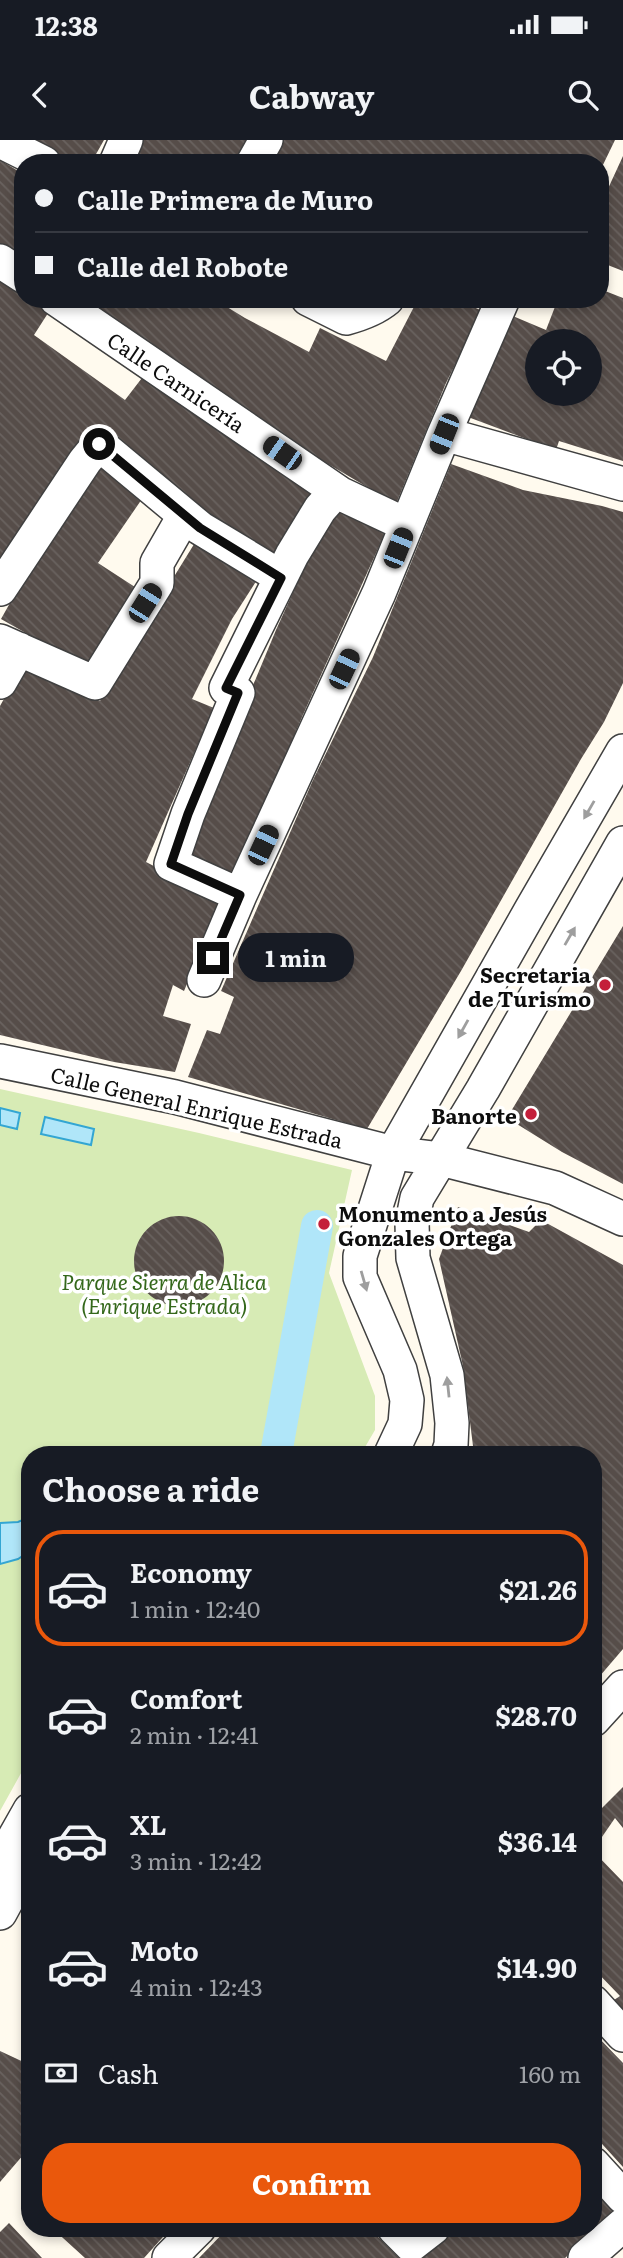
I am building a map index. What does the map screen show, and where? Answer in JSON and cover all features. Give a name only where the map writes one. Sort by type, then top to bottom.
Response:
[{"type":"street","points":[[0,141],[26,154]]},
{"type":"street","name":"Calle Carnicería","points":[[69,308],[337,491],[407,525]]},
{"type":"street","points":[[326,308],[346,318],[375,308]]},
{"type":"street","points":[[204,980],[240,895],[379,593],[499,308]]},
{"type":"street","points":[[444,434],[623,484]]},
{"type":"street","points":[[0,589],[99,444],[200,528],[281,578]]},
{"type":"street","points":[[240,895],[171,864],[188,814],[238,693],[226,688],[292,555],[320,509],[337,491]]},
{"type":"street","points":[[0,682],[10,645],[95,683],[157,583],[156,563],[184,516]]},
{"type":"street","points":[[395,1446],[405,1424],[407,1400],[400,1370],[360,1277],[360,1256],[393,1153],[623,751]]},
{"type":"street","points":[[451,1446],[452,1423],[447,1375],[413,1258],[412,1223],[418,1198],[623,843]]},
{"type":"street","name":"Calle General Enrique Estrada","points":[[0,1061],[175,1097],[393,1153],[441,1159],[555,1188],[623,1219]]},
{"type":"street","points":[[602,1710],[622,1688]]},
{"type":"street","points":[[0,1863],[21,1826]]},
{"type":"street","points":[[0,1913],[21,1874]]},
{"type":"street","points":[[602,2013],[623,2035]]},
{"type":"street","points":[[602,2174],[623,2197]]},
{"type":"street","points":[[585,2258],[623,2225]]},
{"type":"street","points":[[169,2258],[190,2237]]},
{"type":"street","points":[[403,2237],[411,2245],[421,2237]]},
{"type":"green space","name":"Parque Sierra de Alica (Enrique Estrada)","points":[[0,1089],[352,1170],[329,1273],[375,1396],[375,1430],[366,1446],[21,1446],[21,1773],[0,1811]]},
{"type":"water","points":[[0,1108],[20,1113],[17,1129],[0,1125]]},
{"type":"water","points":[[45,1117],[94,1129],[91,1145],[41,1134]]},
{"type":"water","points":[[21,1521],[21,1557],[0,1564],[0,1523]]},
{"type":"building","points":[[24,140],[104,140],[96,154],[50,154]]},
{"type":"building","points":[[140,140],[249,140],[241,154],[133,154]]},
{"type":"building","points":[[283,140],[615,140],[608,154],[275,154]]},
{"type":"building","points":[[623,156],[623,271],[609,266],[609,186]]},
{"type":"building","points":[[0,160],[14,169],[14,259],[0,249]]},
{"type":"building","points":[[0,277],[14,286],[14,308],[50,310],[34,335],[125,400],[145,374],[260,454],[316,498],[272,558],[94,431],[0,562]]},
{"type":"building","points":[[609,293],[623,298],[623,461],[559,441],[556,450],[468,417],[508,314],[544,329],[525,329],[525,406],[602,406],[602,329],[546,329],[555,308],[609,308]]},
{"type":"building","points":[[85,308],[229,308],[309,352],[320,328],[386,361],[413,308],[476,308],[482,311],[446,383],[396,504],[267,428]]},
{"type":"building","points":[[451,464],[523,490],[623,512],[623,683],[604,722],[367,1129],[188,1077],[207,1030],[220,1034],[234,997],[221,991],[313,780],[373,657]]},
{"type":"building","points":[[98,465],[144,496],[98,563],[138,589],[91,670],[1,619],[33,562]]},
{"type":"building","points":[[332,506],[386,531],[302,717],[235,877],[182,856],[276,630]]},
{"type":"building","points":[[196,541],[257,580],[232,619],[192,699],[214,708],[146,862],[223,898],[184,991],[173,985],[163,1016],[191,1024],[175,1072],[114,1062],[0,1035],[0,706],[24,663],[100,701]]},
{"type":"building","name":"Secretaria de Turismo","points":[[623,926],[623,1184],[562,1152],[507,1118]]},
{"type":"building","points":[[458,1207],[529,1232],[541,1220],[623,1265],[623,1649],[602,1674],[602,1446],[473,1446],[463,1366],[439,1259]]},
{"type":"building","points":[[179,1216],[196,1219],[211,1229],[221,1244],[224,1261],[221,1278],[211,1293],[196,1303],[179,1306],[162,1303],[147,1293],[137,1278],[134,1261],[137,1244],[147,1229],[162,1219]]},
{"type":"building","points":[[623,1787],[623,1828],[615,1818],[602,1837],[602,1808]]},
{"type":"building","points":[[602,1860],[623,1882],[623,2015],[611,2002],[620,1996],[602,1977]]},
{"type":"building","points":[[602,2041],[623,2063],[623,2167],[602,2144]]},
{"type":"building","points":[[0,2051],[21,2061],[21,2158],[0,2182]]},
{"type":"building","points":[[602,2196],[617,2210],[602,2224]]},
{"type":"building","points":[[9,2223],[42,2258],[0,2258],[0,2232]]},
{"type":"building","points":[[62,2237],[163,2237],[144,2258],[85,2258]]},
{"type":"building","points":[[219,2237],[378,2237],[399,2258],[199,2258]]},
{"type":"building","points":[[442,2237],[588,2237],[565,2258],[416,2258]]},
{"type":"waterway","points":[[277,1446],[317,1226]]},
{"type":"place","name":"Secretaria de Turismo","points":[[605,985]]},
{"type":"place","name":"Banorte","points":[[531,1114]]},
{"type":"place","name":"Monumento a Jesús Gonzales Ortega","points":[[324,1224]]},
{"type":"route","points":[[99,444],[200,528],[281,578],[226,688],[238,693],[188,814],[171,864],[240,895],[213,958]]}]
